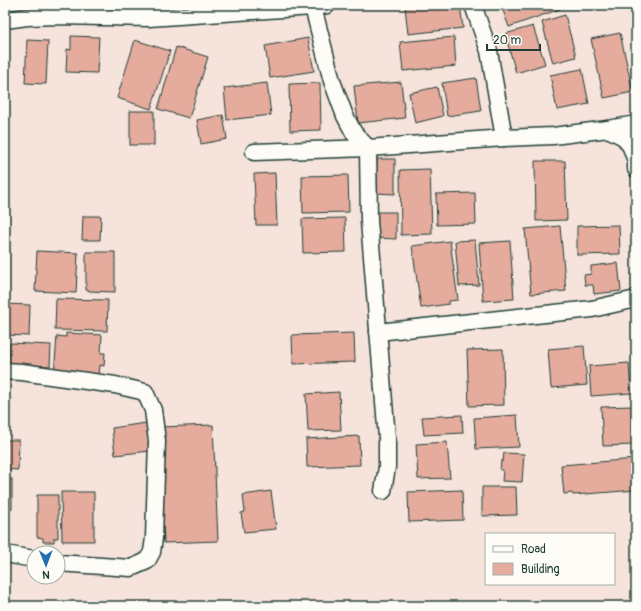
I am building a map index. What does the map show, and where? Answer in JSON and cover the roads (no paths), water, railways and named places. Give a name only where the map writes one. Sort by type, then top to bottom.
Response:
[{"type":"street","points":[[473,5],[489,51],[504,138]]},
{"type":"street","points":[[5,20],[43,16],[149,18],[320,6],[332,81],[354,133],[368,148],[369,221],[387,438],[387,467],[383,491]]},
{"type":"street","points":[[254,152],[368,148],[553,136],[636,124]]},
{"type":"street","points":[[608,129],[624,137],[631,147],[636,161],[636,169]]},
{"type":"street","points":[[378,332],[592,309],[636,299]]},
{"type":"street","points":[[5,371],[115,385],[145,392],[153,410],[157,441],[154,538],[152,552],[147,561],[131,568],[66,564]]},
{"type":"street","points":[[5,554],[26,558]]}]
